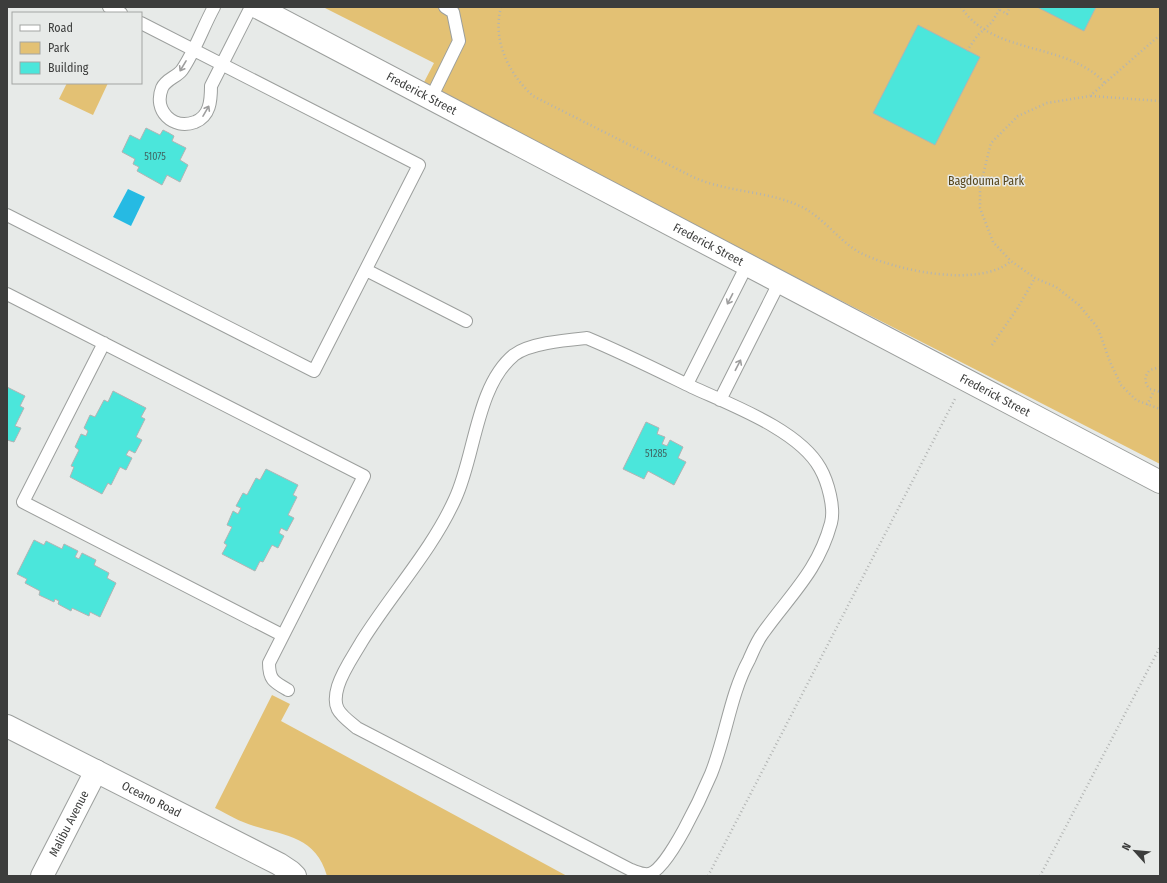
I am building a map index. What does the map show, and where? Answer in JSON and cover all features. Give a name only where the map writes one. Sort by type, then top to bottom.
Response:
[{"type":"street","name":"Frederick Street","points":[[258,7],[1160,482]]},
{"type":"street","name":"Oceano Road","points":[[7,726],[278,864],[291,872],[294,876]]},
{"type":"street","name":"Malibu Avenue","points":[[42,876],[96,771]]},
{"type":"lane","points":[[109,7],[119,12]]},
{"type":"lane","points":[[214,7],[181,71],[170,78],[162,88],[160,100],[163,112],[173,123],[187,125],[200,120],[208,111],[211,100],[211,86],[251,7]]},
{"type":"lane","points":[[431,98],[459,40],[453,12],[446,7]]},
{"type":"lane","points":[[7,215],[314,371],[419,165],[142,24]]},
{"type":"lane","points":[[687,384],[747,265]]},
{"type":"lane","points":[[366,270],[466,321]]},
{"type":"lane","points":[[720,400],[780,281]]},
{"type":"lane","points":[[7,294],[364,476],[269,663],[269,674],[275,683],[288,690]]},
{"type":"lane","points":[[587,338],[630,356],[687,384],[758,418],[805,449],[820,468],[830,492],[832,520],[823,546],[812,570],[762,634],[747,663],[711,773],[667,860],[658,869],[650,874],[640,874],[357,728],[341,714],[334,700],[338,684],[369,630],[442,525],[456,498],[471,452],[480,413],[498,372],[514,355],[540,345],[587,338]]},
{"type":"lane","points":[[104,343],[23,502],[282,635]]},
{"type":"path","points":[[501,7],[499,25],[500,42],[509,67],[516,78],[533,96],[599,130],[701,180],[731,189],[766,196],[802,207],[859,252],[895,266],[931,273],[979,274],[996,270],[1011,261]]},
{"type":"path","points":[[961,7],[973,21],[983,29],[1013,42],[1070,59],[1090,69],[1105,83]]},
{"type":"path","points":[[967,51],[983,29],[992,22],[1000,9],[1007,14],[1010,7]]},
{"type":"path","points":[[1090,96],[1160,35]]},
{"type":"path","points":[[1160,101],[1090,96],[1047,103],[1018,116],[991,143],[980,186],[980,208],[993,242],[1011,261],[1035,278],[1056,287],[1079,305],[1098,328],[1110,362],[1121,385],[1128,393],[1147,405],[1160,409]]},
{"type":"path","points":[[992,345],[1017,310],[1035,278]]},
{"type":"path","points":[[1160,367],[1150,370],[1145,378],[1147,386],[1154,392],[1160,392]]},
{"type":"path","points":[[708,876],[966,379]]},
{"type":"path","points":[[1147,405],[1154,392]]},
{"type":"path","points":[[1040,876],[1160,646]]},
{"type":"green space","name":"Bagdouma Park","points":[[323,7],[1160,7],[1160,464],[422,86],[434,63]]},
{"type":"green space","points":[[66,84],[108,84],[93,115],[59,99]]},
{"type":"green space","points":[[272,695],[290,704],[281,721],[567,876],[327,876],[316,853],[299,840],[249,824],[215,808]]},
{"type":"water","points":[[128,189],[145,197],[131,226],[113,217]]},
{"type":"building","points":[[1037,7],[1096,7],[1084,31]]},
{"type":"building","points":[[918,25],[980,57],[935,145],[873,113]]},
{"type":"building","points":[[146,128],[160,135],[163,130],[169,133],[174,136],[172,141],[186,148],[180,160],[188,165],[180,182],[167,175],[162,185],[137,171],[139,167],[133,164],[135,159],[122,152],[130,135],[140,140]]},
{"type":"building","points":[[7,387],[25,396],[20,406],[24,408],[15,426],[21,428],[14,442],[7,440]]},
{"type":"building","points":[[113,391],[146,408],[141,417],[145,419],[136,437],[142,440],[135,453],[129,450],[126,455],[132,458],[126,470],[120,467],[111,485],[108,483],[102,494],[70,477],[74,467],[71,466],[79,450],[75,447],[81,434],[86,436],[88,431],[84,428],[90,415],[95,417],[104,400],[108,402]]},
{"type":"building","points":[[646,422],[659,428],[657,434],[665,437],[662,444],[667,446],[670,440],[683,447],[678,458],[686,462],[674,485],[648,471],[644,479],[623,469]]},
{"type":"building","points":[[266,469],[298,485],[293,495],[297,497],[288,515],[294,518],[287,531],[281,528],[279,533],[284,536],[278,548],[272,545],[263,562],[260,561],[255,571],[222,554],[227,545],[224,543],[232,527],[227,525],[233,511],[238,514],[241,508],[236,506],[243,493],[247,495],[256,478],[260,480]]},
{"type":"building","points":[[34,540],[44,545],[46,541],[62,549],[64,544],[78,551],[75,557],[79,559],[82,553],[96,560],[94,565],[109,573],[107,578],[116,583],[100,617],[90,612],[89,616],[72,608],[71,611],[58,604],[59,601],[55,599],[54,602],[39,595],[40,591],[25,583],[27,579],[17,574]]}]
